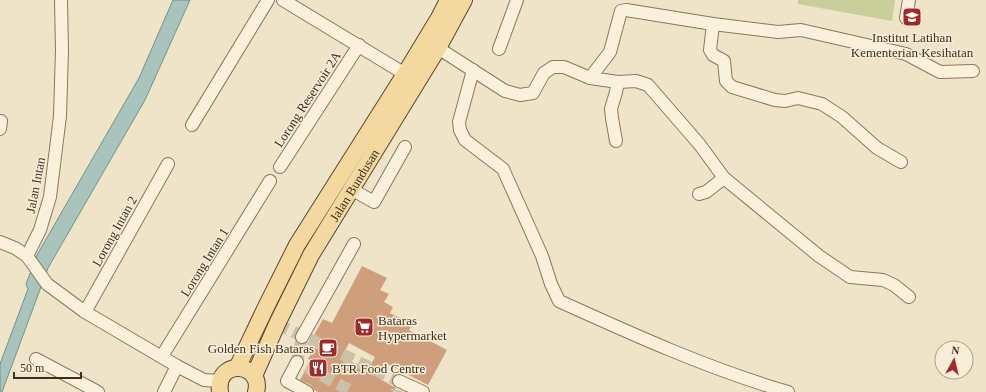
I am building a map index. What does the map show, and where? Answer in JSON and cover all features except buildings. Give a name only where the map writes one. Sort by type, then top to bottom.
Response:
[{"type":"main road","name":"Jalan Bundusan","points":[[237,368],[297,245],[405,74],[439,18],[448,0]]},
{"type":"main road","name":"Jalan Bundusan","points":[[258,387],[277,324],[311,255],[438,48],[464,0]]},
{"type":"main road","points":[[220,386],[226,372],[237,368],[243,368],[249,371],[258,387]]},
{"type":"street","name":"Jalan Intan","points":[[29,260],[50,197],[60,116],[62,50],[61,0]]},
{"type":"street","points":[[192,125],[268,0]]},
{"type":"street","points":[[283,0],[405,74]]},
{"type":"street","points":[[499,49],[517,0]]},
{"type":"street","points":[[906,18],[909,0]]},
{"type":"street","points":[[590,78],[610,52],[621,11],[626,10],[713,24],[778,32],[800,30],[906,54],[940,72],[973,71]]},
{"type":"street","points":[[713,24],[710,50],[713,55],[724,61],[726,81],[732,88],[775,100],[785,101],[798,98],[822,104],[842,117],[877,148],[901,162]]},
{"type":"street","name":"Lorong Reservoir 2A","points":[[280,167],[359,45]]},
{"type":"street","points":[[438,48],[505,91],[520,95],[533,93],[544,73],[553,67],[564,67],[590,78],[618,82],[636,81],[648,85],[700,145],[724,178],[819,256],[850,277],[883,280],[894,285],[909,297]]},
{"type":"street","points":[[473,70],[459,122],[460,130],[465,140],[503,169],[542,256],[551,284],[559,301],[649,342],[758,384],[788,392]]},
{"type":"street","points":[[616,141],[611,109],[618,82]]},
{"type":"street","points":[[351,189],[374,202],[405,147]]},
{"type":"street","name":"Lorong Intan 2","points":[[85,312],[168,164]]},
{"type":"street","points":[[699,194],[706,192],[724,178]]},
{"type":"street","name":"Lorong Intan 1","points":[[162,356],[270,181]]},
{"type":"street","points":[[0,242],[15,248],[29,260],[47,284],[85,312],[177,366],[204,380],[220,386]]},
{"type":"street","points":[[302,337],[354,244]]},
{"type":"street","points":[[36,359],[98,392]]},
{"type":"street","points":[[296,362],[287,381],[307,392]]},
{"type":"street","points":[[164,392],[177,366]]},
{"type":"street","points":[[399,381],[423,392]]},
{"type":"green space","points":[[798,0],[895,0],[892,21],[798,4]]},
{"type":"water","points":[[173,0],[190,0],[145,100],[48,268],[2,392],[0,392],[0,364],[28,289],[26,284],[37,255],[139,78]]},
{"type":"tunnel","points":[[277,324],[399,381],[397,392]]},
{"type":"tunnel","points":[[302,337],[297,362],[353,392]]},
{"type":"place","name":"Institut Latihan Kementerian Kesihatan","points":[[912,17]]},
{"type":"place","name":"Bataras Hypermarket","points":[[364,327]]},
{"type":"place","name":"Golden Fish Bataras","points":[[328,348]]},
{"type":"place","name":"BTR Food Centre","points":[[318,368]]}]
